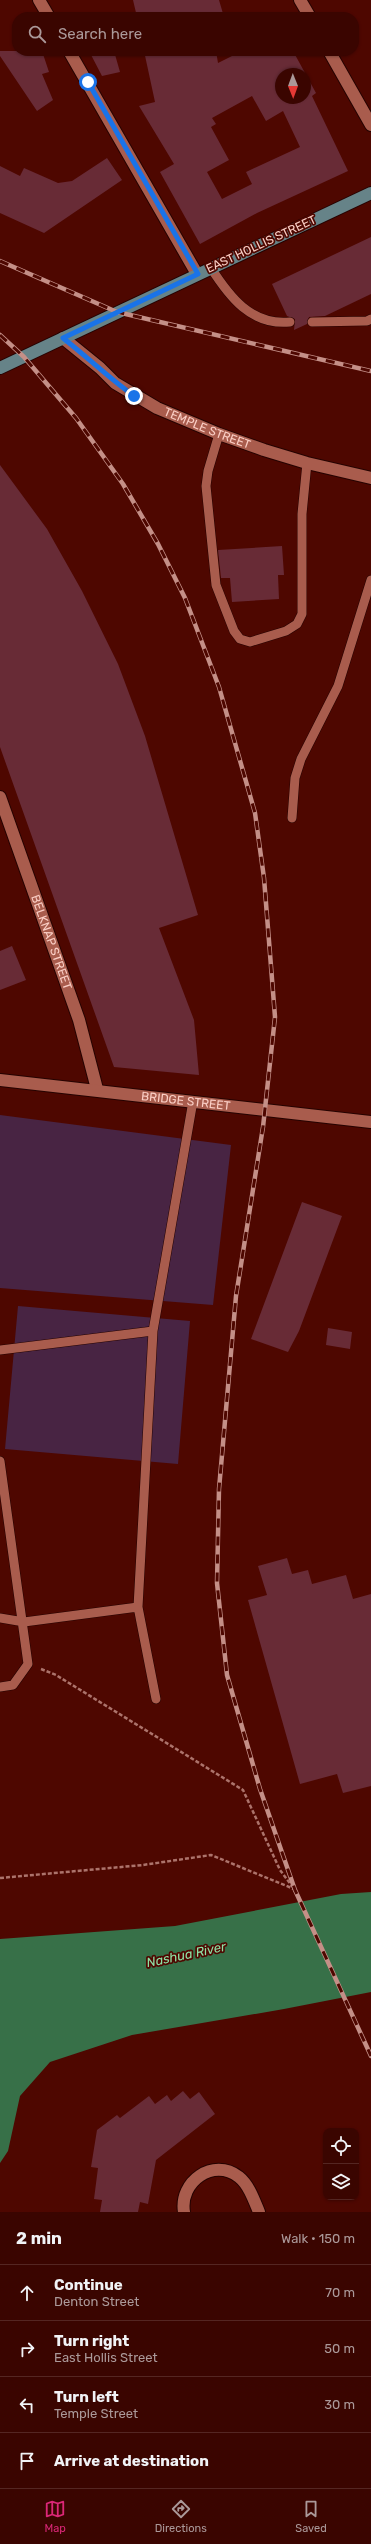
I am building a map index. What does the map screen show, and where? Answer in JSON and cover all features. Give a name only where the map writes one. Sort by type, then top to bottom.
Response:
[{"type":"main road","name":"EAST HOLLIS STREET","points":[[0,368],[371,193]]},
{"type":"street","points":[[39,0],[46,12]]},
{"type":"street","points":[[300,0],[307,12]]},
{"type":"street","points":[[72,56],[198,274]]},
{"type":"street","points":[[332,56],[371,125]]},
{"type":"street","name":"TEMPLE STREET","points":[[63,338],[100,368],[115,383],[134,396],[219,434],[307,463],[371,478]]},
{"type":"street","name":"BELKNAP STREET","points":[[0,797],[79,1020],[97,1090]]},
{"type":"street","name":"BRIDGE STREET","points":[[0,1080],[371,1122]]},
{"type":"street","points":[[184,2212],[184,2194],[189,2184],[197,2176],[218,2170],[238,2176],[246,2184],[259,2212]]},
{"type":"lane","points":[[210,268],[229,296],[250,314],[269,320],[290,322]]},
{"type":"lane","points":[[312,322],[367,321],[371,318]]},
{"type":"lane","points":[[219,434],[208,471],[206,486],[216,585],[234,631],[240,639],[250,642],[286,631],[297,624],[302,614],[302,514],[307,463]]},
{"type":"lane","points":[[292,818],[293,791],[301,759],[338,686],[371,580]]},
{"type":"lane","points":[[156,1699],[138,1607],[153,1331],[193,1101]]},
{"type":"lane","points":[[0,1350],[153,1331]]},
{"type":"lane","points":[[0,1461],[24,1622],[28,1664],[13,1685],[0,1687]]},
{"type":"lane","points":[[0,1618],[24,1622],[138,1607]]},
{"type":"path","points":[[0,1878],[143,1865],[211,1855],[295,1890],[280,1870],[243,1790],[56,1675],[28,1664]]},
{"type":"shaded area","points":[[0,1115],[231,1145],[213,1305],[0,1288]]},
{"type":"shaded area","points":[[18,1306],[190,1321],[178,1464],[5,1449]]},
{"type":"water","name":"Nashua River","points":[[371,1892],[371,1992],[284,2009],[132,2035],[50,2062],[20,2096],[8,2151],[0,2163],[0,1939],[175,1926],[341,1894]]},
{"type":"building","points":[[133,0],[219,0],[223,12],[136,12]]},
{"type":"building","points":[[0,51],[12,51],[12,56],[44,56],[49,72],[42,74],[53,100],[37,111],[0,56]]},
{"type":"building","points":[[92,56],[115,56],[120,72],[102,76]]},
{"type":"building","points":[[145,56],[217,56],[218,63],[232,56],[296,56],[302,68],[275,68],[275,104],[311,104],[311,84],[316,93],[312,96],[348,171],[257,213],[200,244],[160,172],[174,164],[139,106],[155,102]],"holes":[[[252,96],[266,121],[283,111],[300,147],[246,172],[252,184],[222,199],[207,172],[229,160],[211,127],[216,124],[212,118]]]},
{"type":"building","points":[[107,158],[122,180],[44,233],[0,213],[0,166],[20,176],[24,168],[58,183],[72,181]]},
{"type":"building","points":[[371,237],[371,294],[325,316],[309,317],[307,324],[294,330],[295,319],[287,316],[272,284]]},
{"type":"building","points":[[0,465],[47,529],[82,591],[118,664],[145,736],[198,915],[159,928],[194,1020],[199,1075],[114,1067],[0,747]]},
{"type":"building","points":[[282,546],[284,575],[278,575],[279,599],[232,602],[230,578],[221,578],[218,550]]},
{"type":"building","points":[[12,946],[26,980],[0,990],[0,951]]},
{"type":"building","points":[[302,1202],[342,1216],[299,1331],[288,1352],[251,1339]]},
{"type":"building","points":[[328,1328],[352,1332],[350,1349],[326,1345]]},
{"type":"building","points":[[287,1558],[292,1574],[308,1570],[312,1584],[346,1575],[353,1599],[371,1594],[371,1786],[343,1793],[337,1774],[300,1784],[248,1600],[267,1595],[258,1566]]},
{"type":"building","points":[[183,2091],[190,2099],[199,2092],[215,2114],[156,2160],[148,2204],[140,2202],[138,2212],[100,2212],[102,2200],[94,2199],[98,2168],[91,2167],[97,2130],[117,2115],[120,2118],[149,2096],[155,2104],[167,2095],[171,2101]]},
{"type":"railway","points":[[0,261],[117,312],[371,371]]},
{"type":"railway","points":[[0,335],[24,357],[76,418],[123,484],[158,544],[185,598],[219,687],[255,813],[264,878],[275,1017],[263,1127],[236,1296],[219,1489],[217,1583],[227,1675],[260,1789],[295,1890],[371,2056]]},
{"type":"route","points":[[88,82],[198,274],[63,338],[100,368],[115,383],[134,396]]}]
